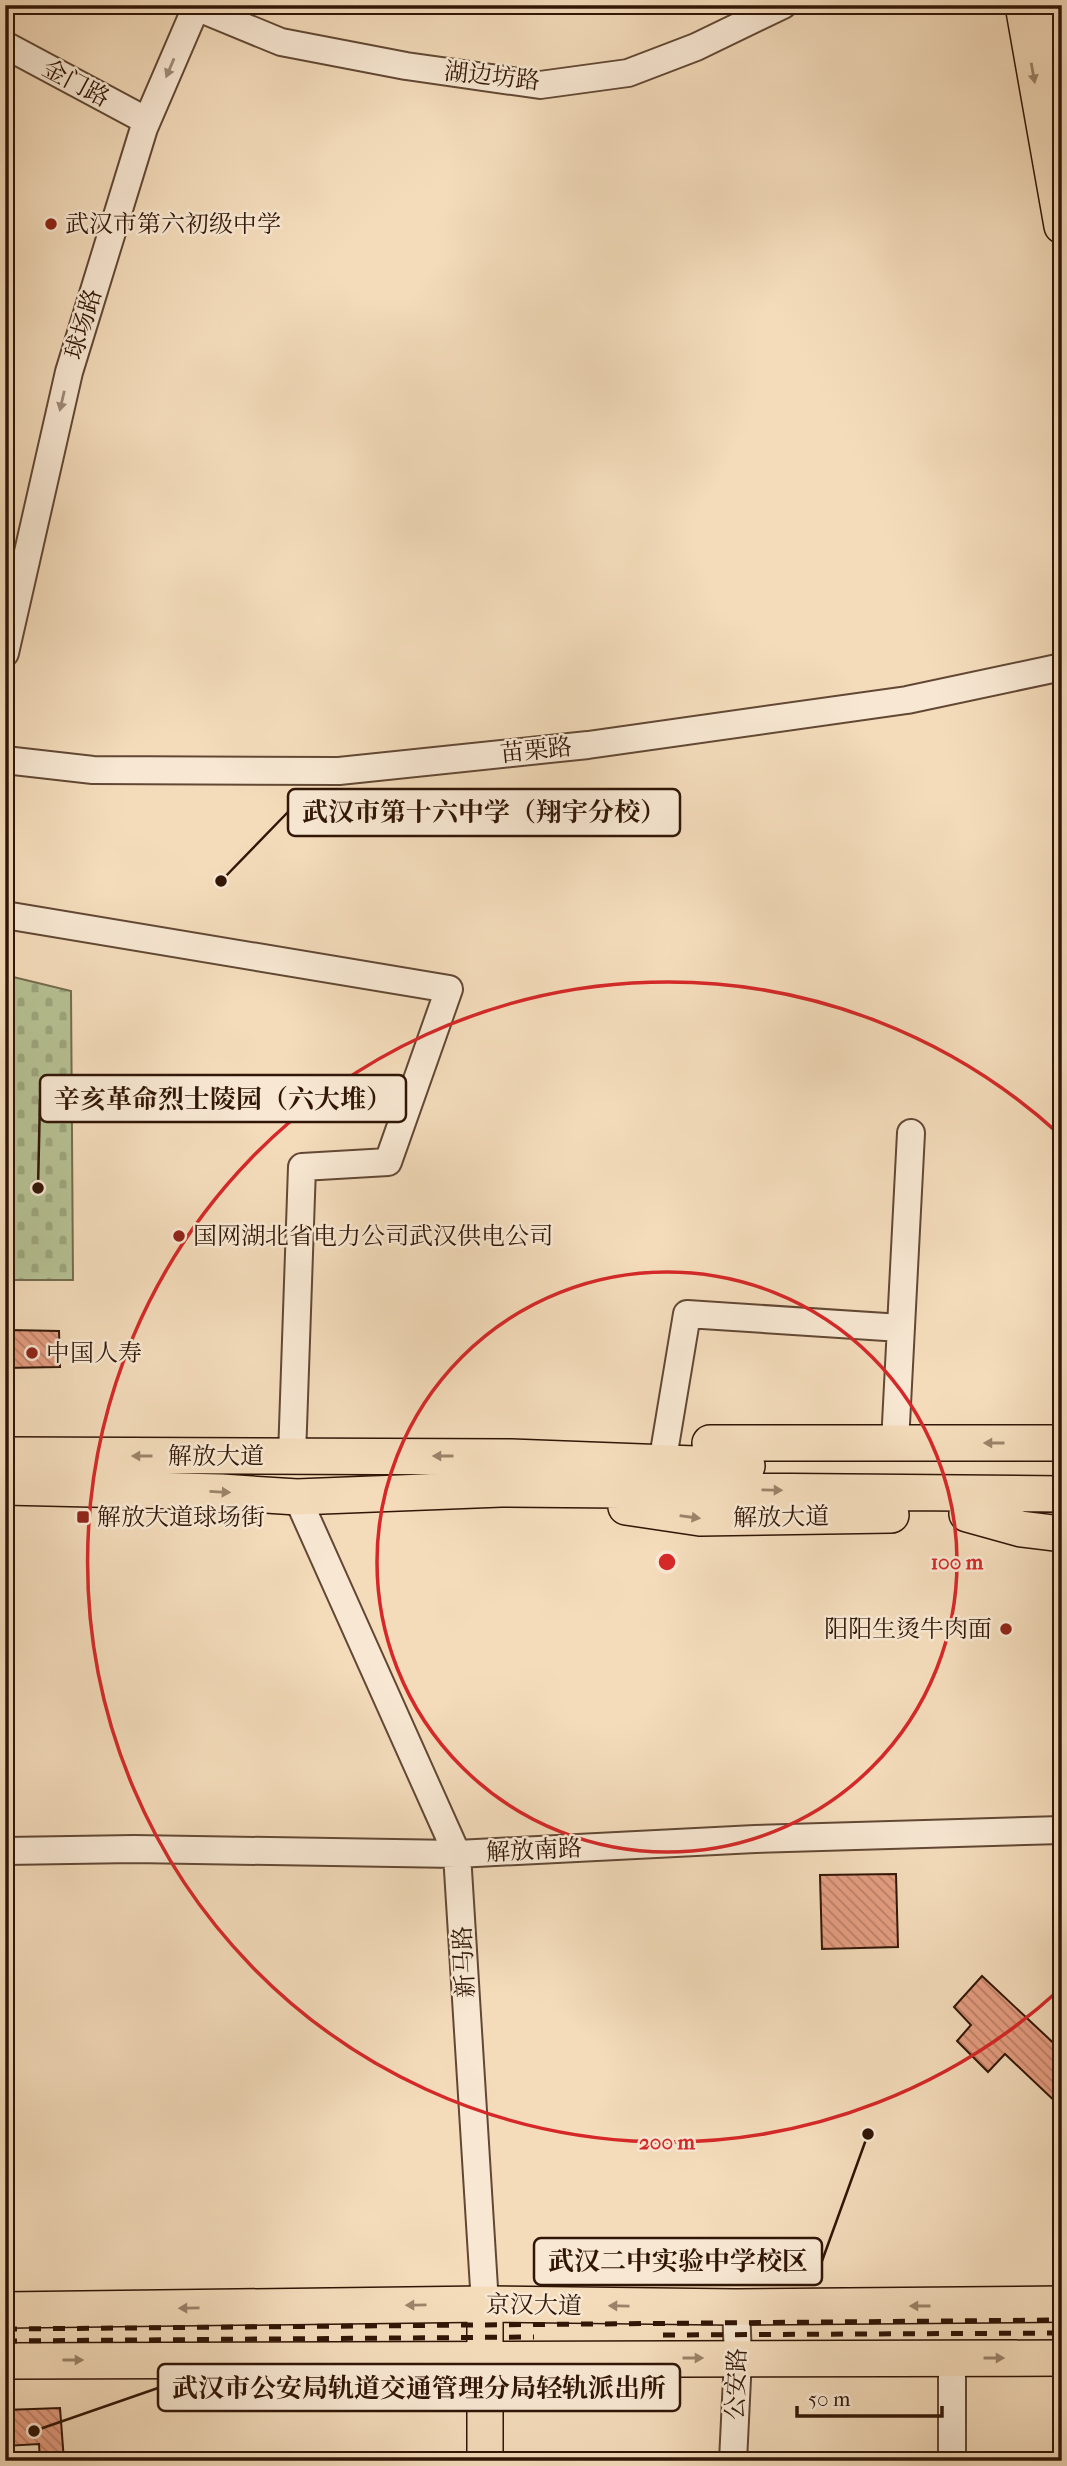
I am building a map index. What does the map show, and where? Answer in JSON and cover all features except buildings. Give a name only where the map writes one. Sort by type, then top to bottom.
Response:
[{"type":"main road","points":[[1023,5],[1062,226]]},
{"type":"main road","points":[[1053,5],[1062,74]]},
{"type":"main road","name":"解放大道","points":[[5,1487],[221,1492],[297,1497],[506,1473],[665,1446],[1062,1443]]},
{"type":"main road","name":"解放大道","points":[[5,1455],[292,1456],[506,1473],[704,1478],[1062,1493]]},
{"type":"main road","name":"解放大道","points":[[704,1478],[1062,1471]]},
{"type":"main road","name":"解放大道","points":[[506,1473],[700,1518],[967,1514],[1062,1518]]},
{"type":"main road","points":[[967,1514],[1021,1529],[1062,1534]]},
{"type":"main road","name":"京汉大道","points":[[5,2310],[485,2304],[736,2307],[1062,2304]]},
{"type":"main road","name":"新马路","points":[[485,2304],[485,2461]]},
{"type":"main road","points":[[5,2361],[1062,2358]]},
{"type":"street","name":"湖边坊路","points":[[196,6],[281,42],[406,66],[540,85],[628,73],[696,47],[783,5]]},
{"type":"street","name":"球场路","points":[[5,653],[69,372],[147,121],[196,6]]},
{"type":"street","name":"金门路","points":[[5,45],[147,121]]},
{"type":"street","name":"苗栗路","points":[[5,760],[93,770],[339,771],[587,745],[880,704],[1062,667]]},
{"type":"street","points":[[5,915],[449,989],[388,1163],[302,1167],[292,1456]]},
{"type":"street","points":[[895,1443],[911,1133]]},
{"type":"street","points":[[665,1446],[687,1314],[901,1328]]},
{"type":"street","name":"新马路","points":[[297,1497],[457,1854],[485,2304]]},
{"type":"street","name":"解放南路","points":[[5,1852],[134,1849],[457,1854],[755,1839],[1062,1830]]},
{"type":"street","name":"公安路","points":[[733,2461],[738,2358],[736,2307]]},
{"type":"street","points":[[952,2358],[952,2461]]},
{"type":"green space","points":[[5,975],[71,991],[73,1280],[5,1280]]},
{"type":"railway","points":[[5,2329],[1062,2320]]},
{"type":"railway","points":[[663,2335],[1062,2333]]},
{"type":"railway","points":[[5,2341],[534,2337]]},
{"type":"place","name":"武汉市第六初级中学","points":[[51,224]]},
{"type":"place","name":"武汉市第十六中学（翔宇分校）","points":[[221,881]]},
{"type":"place","name":"辛亥革命烈士陵园（六大堆）","points":[[38,1188]]},
{"type":"place","name":"国网湖北省电力公司武汉供电公司","points":[[179,1236]]},
{"type":"place","name":"中国人寿","points":[[32,1353]]},
{"type":"place","name":"解放大道球场街","points":[[83,1517]]},
{"type":"place","name":"阳阳生烫牛肉面","points":[[1006,1629]]},
{"type":"place","name":"武汉二中实验中学校区","points":[[868,2134]]},
{"type":"place","name":"武汉市公安局轨道交通管理分局轻轨派出所","points":[[34,2431]]}]
